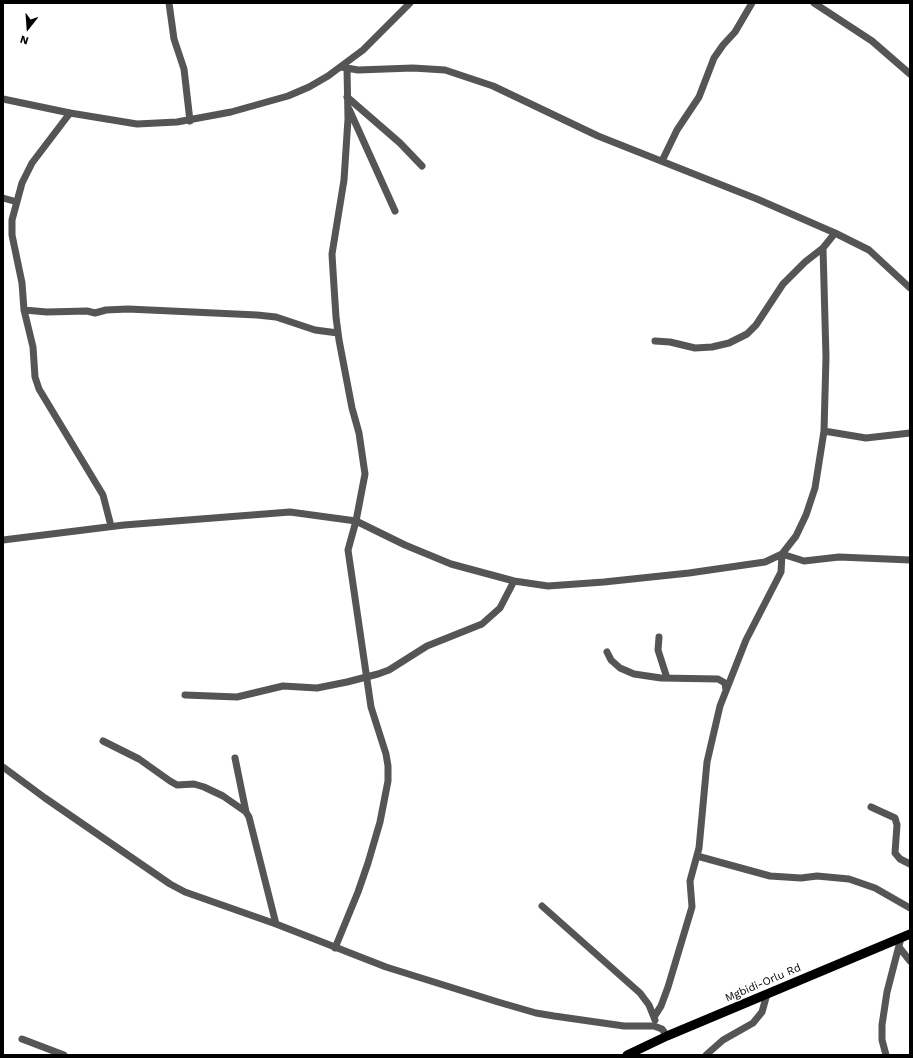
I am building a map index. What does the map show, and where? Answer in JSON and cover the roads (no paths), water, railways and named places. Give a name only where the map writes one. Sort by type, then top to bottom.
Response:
[{"type":"main road","name":"Mgbidi-Orlu Rd","points":[[627,1055],[667,1036],[767,994],[900,942],[910,934]]},
{"type":"street","points":[[169,3],[174,39],[184,69],[190,120]]},
{"type":"street","points":[[3,99],[70,113],[137,124],[190,120],[231,112],[288,96],[309,87],[344,68],[410,3]]},
{"type":"street","points":[[662,161],[678,130],[699,97],[714,58],[735,32],[752,3]]},
{"type":"street","points":[[814,3],[867,37],[910,74]]},
{"type":"street","points":[[335,948],[368,863],[380,822],[388,781],[388,766],[384,747],[373,718],[348,556],[365,474],[359,433],[352,408],[338,333],[332,254],[344,180],[347,97],[344,68]]},
{"type":"street","points":[[344,68],[445,70],[493,86],[598,136],[757,199],[835,232],[869,250],[910,288]]},
{"type":"street","points":[[347,97],[400,143],[422,166]]},
{"type":"street","points":[[347,106],[395,211]]},
{"type":"street","points":[[70,113],[32,163],[22,183],[12,220],[12,235],[22,283],[24,310],[33,347],[35,377],[39,389],[103,495],[111,526]]},
{"type":"street","points":[[3,198],[17,202]]},
{"type":"street","points":[[655,341],[670,342],[695,348],[712,347],[737,340],[747,334],[756,325],[776,293],[791,276],[823,248],[835,232]]},
{"type":"street","points":[[3,540],[111,526],[290,512],[356,521],[405,545],[451,564],[514,581],[548,586],[689,573],[765,562],[782,554],[796,536],[806,515],[815,488],[824,431],[826,357],[823,248]]},
{"type":"street","points":[[24,310],[48,312],[87,311],[94,313],[106,310],[128,309],[258,315],[276,317],[315,330],[338,333]]},
{"type":"street","points":[[824,431],[866,438],[910,433]]},
{"type":"street","points":[[782,554],[804,561],[839,557],[910,560]]},
{"type":"street","points":[[654,1017],[661,1006],[668,987],[692,907],[690,881],[697,856],[707,762],[715,726],[726,690],[746,640],[781,572],[782,554]]},
{"type":"street","points":[[185,695],[237,698],[283,686],[317,688],[367,677],[389,670],[427,646],[482,624],[500,608],[514,581]]},
{"type":"street","points":[[659,637],[658,650],[667,678]]},
{"type":"street","points":[[607,652],[611,660],[627,671],[648,677],[718,679],[725,683],[726,690]]},
{"type":"street","points":[[103,741],[139,759],[170,781],[177,784],[194,784],[204,788],[223,796],[246,812]]},
{"type":"street","points":[[235,758],[246,812],[249,817],[276,924]]},
{"type":"street","points":[[3,767],[45,798],[170,884],[203,899],[276,924],[386,967],[536,1013],[624,1026],[654,1026],[662,1029],[667,1036]]},
{"type":"street","points":[[871,807],[895,818],[897,825],[895,854],[910,864]]},
{"type":"street","points":[[697,856],[770,876],[801,878],[817,876],[850,879],[875,888],[910,908]]},
{"type":"street","points":[[542,906],[640,993],[650,1005],[654,1017],[654,1026]]},
{"type":"street","points":[[900,942],[910,961]]},
{"type":"street","points":[[886,1055],[882,1040],[882,1026],[887,992],[900,942]]},
{"type":"street","points":[[706,1055],[723,1040],[754,1022],[762,1012],[767,994]]},
{"type":"street","points":[[22,1039],[64,1055]]}]
